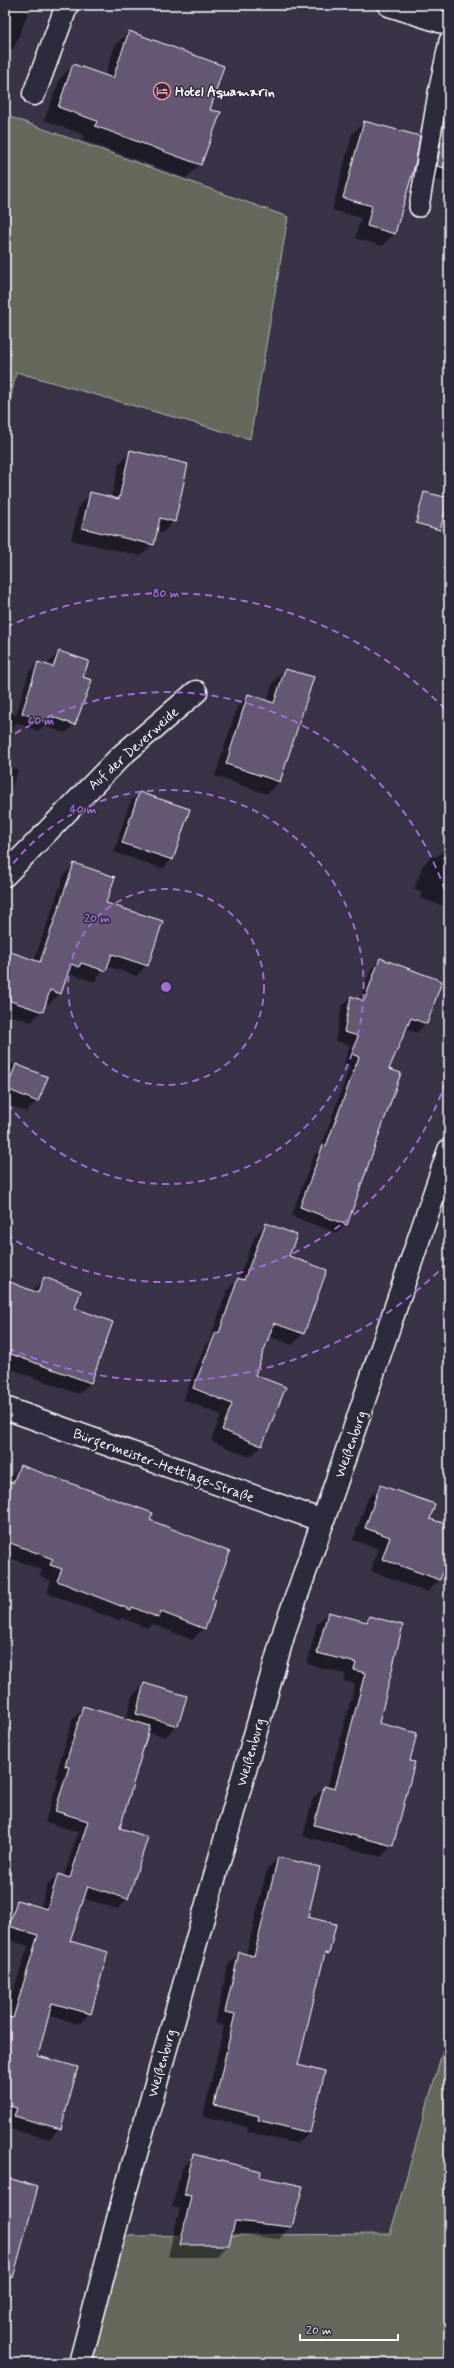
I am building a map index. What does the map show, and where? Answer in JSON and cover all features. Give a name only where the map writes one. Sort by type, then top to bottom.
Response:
[{"type":"street","points":[[34,94],[67,5]]},
{"type":"street","points":[[389,5],[449,24]]},
{"type":"street","name":"Auf der Deverweide","points":[[5,875],[121,756],[196,692]]},
{"type":"street","name":"Weißenburg","points":[[80,2363],[126,2188],[282,1637],[449,1150]]},
{"type":"street","name":"Bürgermeister-Hettlage-Straße","points":[[5,1408],[323,1521]]},
{"type":"lane","points":[[419,207],[438,93],[449,41]]},
{"type":"green space","points":[[5,115],[288,217],[250,439],[16,372],[5,427]]},
{"type":"green space","points":[[449,2029],[449,2363],[90,2363],[122,2236],[390,2234]]},
{"type":"building","name":"Hotel Aquamarin","points":[[129,31],[224,66],[210,110],[221,112],[201,165],[95,126],[97,121],[58,107],[73,64],[113,78]]},
{"type":"building","points":[[364,121],[420,136],[416,161],[395,234],[367,226],[372,206],[343,198]]},
{"type":"building","points":[[441,141],[449,143],[449,169],[437,166]]},
{"type":"building","points":[[130,450],[188,464],[175,522],[160,518],[154,545],[82,528],[90,492],[119,499]]},
{"type":"building","points":[[424,492],[449,498],[440,530],[416,523]]},
{"type":"building","points":[[59,651],[89,661],[83,677],[92,680],[75,725],[50,716],[48,723],[22,713],[38,662],[53,667]]},
{"type":"building","points":[[285,669],[314,677],[280,782],[226,764],[248,694],[274,703]]},
{"type":"building","points":[[139,792],[190,809],[173,860],[122,843]]},
{"type":"building","points":[[74,863],[115,877],[106,903],[163,921],[148,966],[112,954],[106,971],[81,963],[79,967],[71,964],[61,994],[50,990],[43,1012],[5,999],[5,950],[40,962]]},
{"type":"building","points":[[380,958],[442,981],[427,1024],[411,1018],[389,1069],[401,1073],[347,1225],[300,1207],[323,1145],[326,1146],[359,1057],[352,1054],[358,1036],[344,1032],[351,996],[364,1001]]},
{"type":"building","points":[[16,1064],[48,1077],[38,1102],[7,1089]]},
{"type":"building","points":[[266,1223],[297,1235],[289,1256],[327,1270],[304,1334],[274,1323],[255,1375],[286,1387],[262,1446],[222,1430],[232,1404],[193,1388],[216,1332],[219,1333],[238,1278],[244,1280]]},
{"type":"building","points":[[44,1277],[81,1291],[75,1308],[113,1322],[91,1383],[5,1352],[5,1280],[38,1293]]},
{"type":"building","points":[[20,1465],[153,1513],[150,1520],[230,1552],[212,1598],[216,1600],[205,1629],[161,1612],[159,1618],[132,1607],[131,1610],[57,1581],[62,1569],[50,1565],[53,1559],[5,1541],[5,1481],[13,1483]]},
{"type":"building","points":[[380,1485],[435,1504],[430,1519],[449,1525],[449,1555],[440,1580],[382,1559],[390,1537],[365,1528]]},
{"type":"building","points":[[328,1612],[367,1622],[369,1616],[403,1625],[379,1723],[417,1733],[410,1761],[415,1762],[393,1846],[314,1825],[324,1786],[335,1789],[365,1673],[354,1670],[356,1663],[317,1653]]},
{"type":"building","points":[[144,1683],[187,1696],[178,1726],[136,1714]]},
{"type":"building","points":[[83,1706],[150,1726],[120,1828],[148,1837],[128,1899],[88,1886],[70,1941],[108,1952],[91,2014],[52,2003],[38,2056],[78,2067],[61,2129],[14,2116],[17,2108],[5,2105],[5,2016],[13,2018],[38,1935],[9,1926],[17,1900],[47,1909],[58,1874],[70,1878],[88,1821],[55,1811],[69,1767],[65,1766]]},
{"type":"building","points":[[278,1857],[320,1867],[308,1917],[336,1924],[329,1954],[325,1953],[298,2065],[325,2072],[310,2133],[258,2120],[259,2116],[214,2105],[235,2014],[225,2012],[239,1952],[254,1956]]},
{"type":"building","points":[[193,2154],[261,2171],[260,2177],[303,2186],[292,2227],[235,2221],[229,2245],[180,2245],[191,2196],[184,2195]]},
{"type":"building","points":[[5,2177],[38,2187],[13,2278],[5,2276]]},
{"type":"place","name":"Hotel Aquamarin","points":[[162,91]]}]
